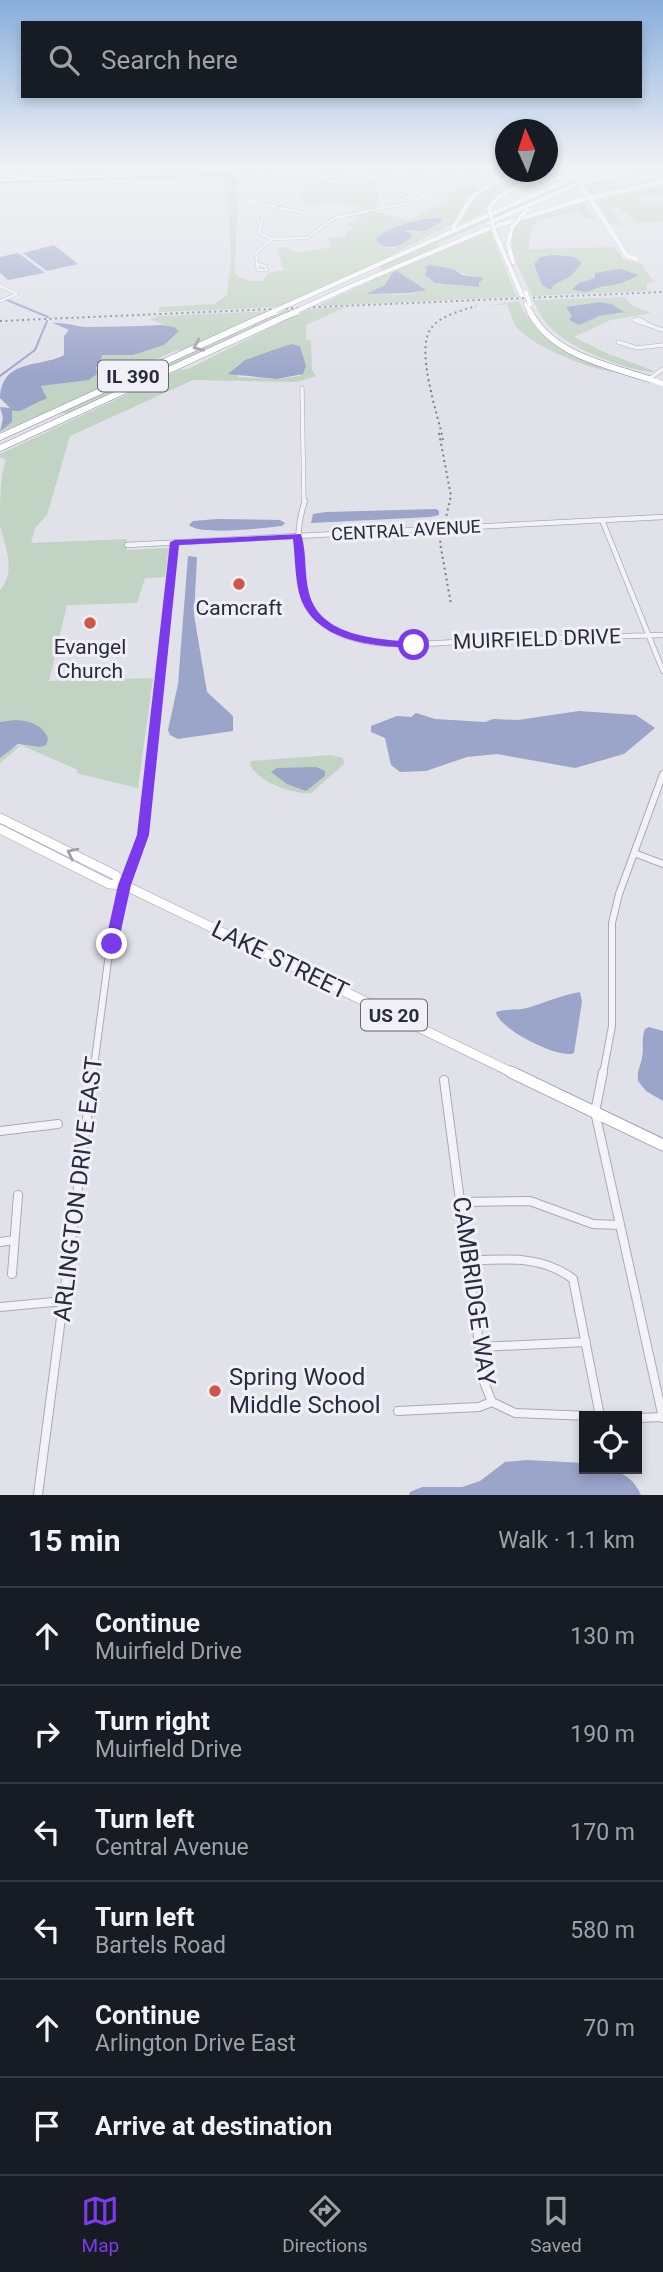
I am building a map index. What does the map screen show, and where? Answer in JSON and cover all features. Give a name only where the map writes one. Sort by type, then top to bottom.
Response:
[{"type":"highway","points":[[412,248],[433,237]]},
{"type":"highway","name":"IL 390","points":[[0,437],[437,237]]},
{"type":"highway","points":[[439,247],[462,237]]},
{"type":"highway","points":[[439,247],[466,237]]},
{"type":"highway","points":[[497,237],[524,293]]},
{"type":"highway","points":[[510,237],[508,244],[536,326],[558,344],[585,357],[651,378]]},
{"type":"highway","name":"IL 390","points":[[0,450],[439,247]]},
{"type":"main road","name":"LAKE STREET","points":[[0,818],[115,875],[124,885]]},
{"type":"main road","name":"LAKE STREET","points":[[0,829],[110,884],[124,885],[663,1145]]},
{"type":"street","points":[[266,237],[272,239],[308,237]]},
{"type":"street","points":[[614,237],[627,256],[636,259]]},
{"type":"street","points":[[257,264],[256,251],[272,239]]},
{"type":"street","points":[[0,286],[18,294],[0,301]]},
{"type":"street","points":[[649,325],[663,330]]},
{"type":"street","points":[[618,342],[637,348],[663,345]]},
{"type":"street","points":[[651,378],[663,369]]},
{"type":"street","points":[[651,378],[663,382]]},
{"type":"street","name":"MUIRFIELD DRIVE","points":[[302,388],[305,500],[298,517],[298,536],[304,594],[314,613],[333,629],[356,639],[405,646],[479,640],[663,635]]},
{"type":"street","points":[[663,517],[602,520],[663,671]]},
{"type":"street","name":"CENTRAL AVENUE","points":[[127,545],[602,520]]},
{"type":"street","name":"ARLINGTON DRIVE EAST","points":[[38,1495],[108,961],[124,885],[143,835],[175,542]]},
{"type":"street","points":[[642,1418],[663,1417],[595,1112],[612,1026],[612,923],[619,894],[663,774]]},
{"type":"street","points":[[634,853],[663,864]]},
{"type":"street","name":"CAMBRIDGE WAY","points":[[444,1080],[484,1382],[492,1402],[514,1413],[579,1415]]},
{"type":"street","points":[[0,1131],[58,1124]]},
{"type":"street","points":[[12,1274],[18,1195]]},
{"type":"street","points":[[460,1202],[530,1201],[593,1224],[620,1225]]},
{"type":"street","points":[[0,1242],[14,1240]]},
{"type":"street","points":[[468,1261],[531,1260],[566,1272],[576,1287],[599,1411]]},
{"type":"street","points":[[0,1307],[64,1301]]},
{"type":"street","points":[[480,1347],[586,1342]]},
{"type":"street","points":[[398,1411],[479,1407],[492,1402]]},
{"type":"green space","points":[[230,237],[236,237],[235,274],[255,281],[263,281],[268,273],[284,270],[276,249],[284,247],[299,253],[330,247],[328,238],[382,237],[376,240],[386,248],[394,248],[412,237],[427,237],[389,256],[417,250],[446,237],[453,237],[434,245],[446,249],[474,237],[493,237],[517,297],[317,306],[385,274],[378,262],[279,307],[159,312],[159,307],[214,304],[227,295],[231,258]],"holes":[[[430,265],[473,276],[480,281],[479,287],[436,283],[426,271]],[[392,273],[424,288],[405,295],[367,294],[385,285]]]},
{"type":"green space","points":[[512,237],[530,237],[529,249],[614,247],[623,259],[641,263],[654,282],[647,284],[647,291],[532,296],[518,267]]},
{"type":"green space","points":[[625,297],[631,305],[651,313],[611,320],[574,337],[606,353],[654,371],[615,363],[564,339],[542,318],[533,300]],"holes":[[[600,302],[615,306],[620,312],[599,315],[579,325],[569,320],[573,316],[566,307]]]},
{"type":"green space","points":[[519,301],[528,317],[549,341],[575,355],[622,373],[583,364],[539,345],[517,327],[507,304],[484,306]]},
{"type":"green space","points":[[346,307],[306,325],[306,339],[311,340],[312,370],[316,376],[297,382],[193,380],[70,436],[47,515],[35,528],[31,543],[127,539],[127,550],[169,548],[165,577],[145,578],[137,603],[67,605],[49,681],[153,678],[138,788],[76,773],[78,770],[22,746],[43,746],[7,721],[0,722],[0,590],[5,583],[9,567],[0,526],[1,483],[6,460],[0,457],[0,454],[179,370],[188,369],[308,309]],"holes":[[[299,350],[306,366],[300,376],[277,379],[238,377],[236,366],[266,354]]]},
{"type":"green space","points":[[285,310],[293,310],[68,414],[61,413]]},
{"type":"green space","points":[[271,311],[136,368],[100,388],[0,433],[12,422],[12,412],[42,401],[46,394],[41,386],[89,380],[93,378],[102,355],[133,355],[179,331],[150,319],[159,316]]},
{"type":"green space","points":[[20,746],[0,763],[0,758]]},
{"type":"green space","points":[[331,755],[343,758],[344,764],[311,793],[295,792],[276,786],[260,776],[250,764],[251,761]]},
{"type":"water","points":[[379,237],[412,237],[394,247],[385,246],[376,240]]},
{"type":"water","points":[[54,245],[78,264],[47,271],[23,253]]},
{"type":"water","points":[[18,253],[44,273],[8,280],[0,273],[0,257]]},
{"type":"water","points":[[541,257],[574,257],[582,263],[571,276],[553,285],[551,290],[542,285],[534,264]]},
{"type":"water","points":[[430,265],[453,269],[462,275],[484,278],[479,287],[435,283],[425,275],[425,267]]},
{"type":"water","points":[[620,269],[638,275],[588,291],[572,289],[579,283],[595,278],[595,273]]},
{"type":"water","points":[[397,271],[426,290],[366,294],[385,285],[392,273]]},
{"type":"water","points":[[600,302],[611,304],[624,312],[599,316],[579,325],[569,320],[572,316],[566,307]]},
{"type":"water","points":[[53,323],[87,327],[162,325],[174,327],[179,331],[164,345],[133,355],[102,355],[100,366],[96,367],[97,374],[89,380],[41,386],[47,398],[20,411],[12,411],[12,422],[0,432],[3,418],[0,407],[10,408],[0,398],[7,376],[24,366],[64,355],[64,336],[69,330]]},
{"type":"water","points":[[291,344],[300,346],[306,366],[303,374],[277,379],[228,374],[245,360]]},
{"type":"water","points":[[436,509],[439,515],[430,517],[311,523],[313,514],[326,512]]},
{"type":"water","points":[[280,520],[285,523],[282,526],[219,531],[189,525],[193,521]]},
{"type":"water","points":[[188,556],[197,557],[194,615],[207,692],[233,716],[233,731],[178,739],[170,735],[168,730],[178,684]]},
{"type":"water","points":[[579,711],[636,715],[655,728],[624,754],[575,768],[497,754],[467,757],[426,771],[400,772],[391,765],[385,738],[371,732],[371,726],[397,716],[411,717],[416,713],[435,719],[485,722]]},
{"type":"water","points":[[15,720],[38,726],[48,738],[46,745],[40,747],[18,744],[0,758],[0,722]]},
{"type":"water","points":[[316,767],[325,771],[325,776],[306,791],[287,784],[271,772],[277,768]]},
{"type":"water","points":[[580,992],[582,1002],[574,1053],[556,1052],[530,1042],[507,1027],[496,1012],[527,1008]]},
{"type":"water","points":[[649,1027],[663,1031],[663,1101],[646,1091],[638,1081],[644,1033]]},
{"type":"water","points":[[527,1460],[579,1463],[579,1474],[625,1475],[641,1495],[409,1495],[422,1487],[462,1487],[480,1481],[505,1462]]},
{"type":"waterway","points":[[7,300],[48,317]]},
{"type":"waterway","points":[[0,376],[35,350],[47,321]]},
{"type":"railway","points":[[0,321],[663,292]]},
{"type":"railway","points":[[443,440],[426,365],[427,337],[432,327],[441,319],[476,306]]},
{"type":"railway","points":[[439,433],[451,496],[440,543],[451,604]]},
{"type":"place","name":"Camcraft","points":[[239,584]]},
{"type":"place","name":"Evangel Church","points":[[90,623]]},
{"type":"place","name":"Spring Wood Middle School","points":[[215,1391]]},
{"type":"route","points":[[112,944],[124,885],[143,835],[175,542],[298,536],[304,594],[311,609],[322,621],[333,629],[367,642],[414,645]]}]
